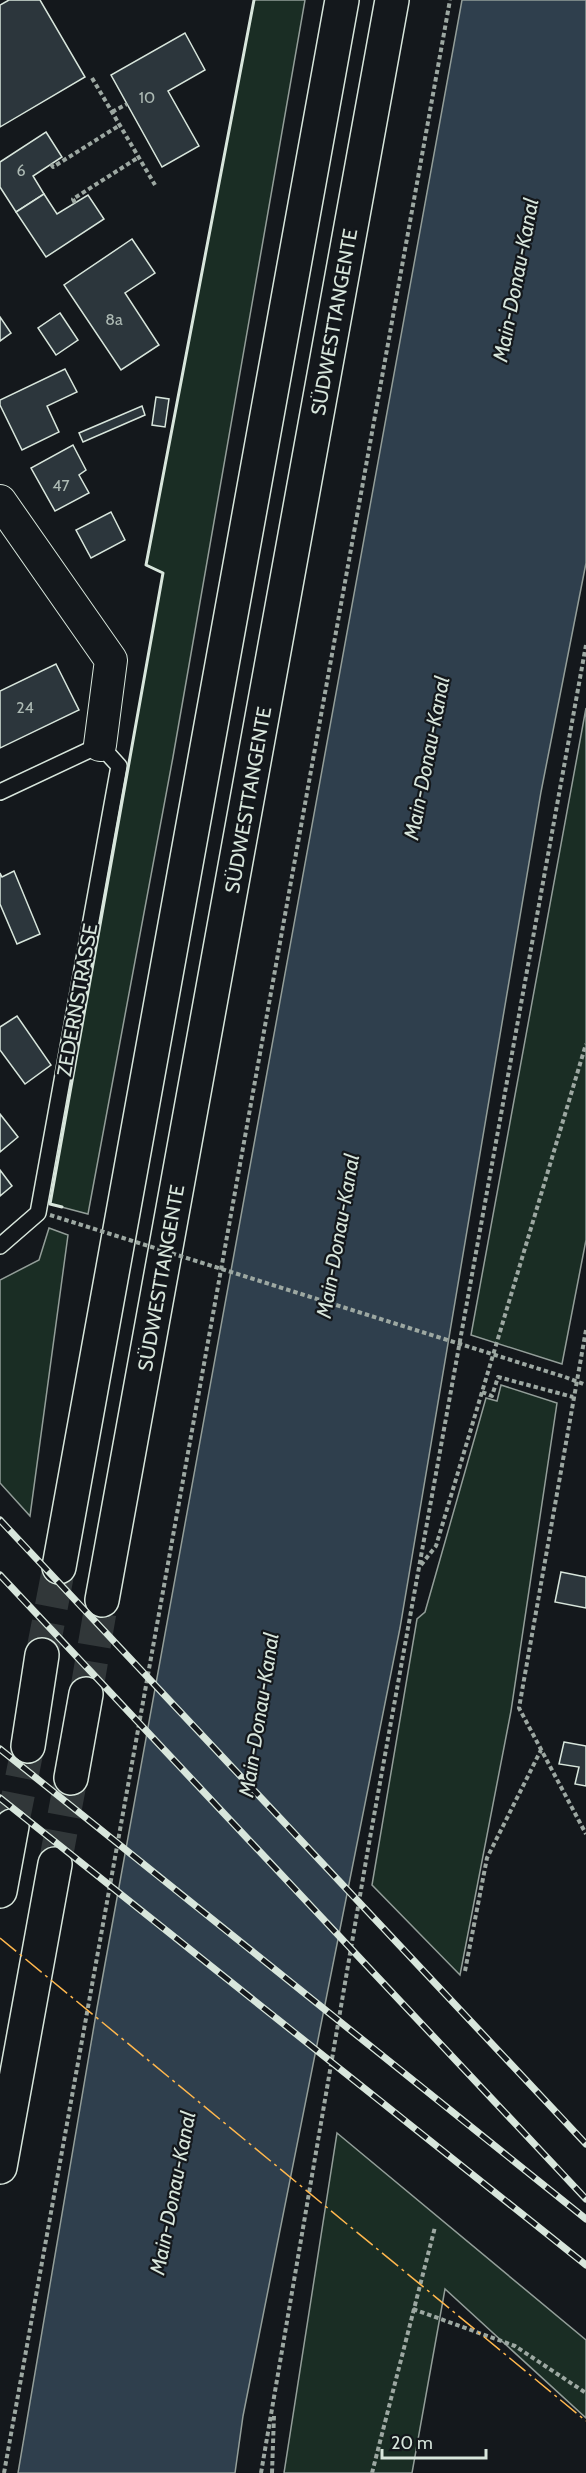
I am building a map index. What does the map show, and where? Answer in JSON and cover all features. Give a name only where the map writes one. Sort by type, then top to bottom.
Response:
[{"type":"highway","points":[[59,1567],[342,0]]},
{"type":"highway","name":"SÜDWESTTANGENTE","points":[[102,1600],[392,0]]},
{"type":"highway","points":[[28,1746],[42,1655]]},
{"type":"highway","points":[[71,1778],[86,1694]]},
{"type":"highway","points":[[0,1891],[12,1826]]},
{"type":"highway","points":[[0,2167],[55,1864]]},
{"type":"street","points":[[0,501],[111,660],[100,745]]},
{"type":"lane","points":[[0,792],[100,745]]},
{"type":"lane","name":"ZEDERNSTRASSE","points":[[0,1246],[38,1213],[119,766],[100,745]]},
{"type":"path","points":[[4,2473],[450,0]]},
{"type":"path","points":[[92,78],[155,185]]},
{"type":"path","points":[[112,112],[127,104]]},
{"type":"path","points":[[51,164],[53,167],[120,126]]},
{"type":"path","points":[[75,203],[73,199],[139,157]]},
{"type":"path","points":[[261,2473],[368,1849],[586,645]]},
{"type":"path","points":[[421,1566],[436,1546],[586,1044]]},
{"type":"path","points":[[50,1215],[586,1385]]},
{"type":"path","points":[[586,1330],[519,1708],[586,1834]]},
{"type":"path","points":[[482,1392],[492,1396],[498,1377],[573,1397]]},
{"type":"path","points":[[465,1971],[487,1858],[541,1749]]},
{"type":"path","points":[[372,2473],[435,2227]]},
{"type":"path","points":[[413,2309],[515,2346],[586,2393]]},
{"type":"path","points":[[272,2473],[274,2403]]},
{"type":"green space","points":[[254,0],[305,0],[173,757],[88,1214],[50,1204],[163,573],[146,565]]},
{"type":"green space","points":[[586,708],[586,1240],[562,1364],[471,1335]]},
{"type":"green space","points":[[49,1228],[68,1235],[30,1516],[0,1483],[0,1280],[39,1260]]},
{"type":"green space","points":[[501,1385],[557,1403],[511,1711],[460,1975],[372,1885],[417,1619],[425,1612],[486,1398],[497,1401]]},
{"type":"green space","points":[[337,2133],[586,2340],[586,2418],[445,2289],[412,2473],[284,2473]]},
{"type":"water","name":"Main-Donau-Kanal","points":[[462,0],[586,0],[586,563],[541,792],[400,1628],[243,2416],[235,2473],[18,2473],[97,2008]]},
{"type":"building","points":[[9,0],[40,0],[85,77],[0,127],[0,5]]},
{"type":"building","points":[[185,33],[205,70],[168,91],[199,146],[162,167],[111,75]]},
{"type":"building","points":[[46,132],[62,157],[33,176],[44,194],[16,212],[0,187],[0,162]]},
{"type":"building","points":[[44,194],[57,214],[88,195],[104,219],[46,257],[16,212]]},
{"type":"building","points":[[132,239],[155,273],[125,293],[159,345],[121,370],[64,285]]},
{"type":"building","points":[[60,313],[78,340],[56,355],[38,328]]},
{"type":"building","points":[[0,317],[11,333],[0,341]]},
{"type":"building","points":[[65,369],[77,392],[47,406],[59,432],[22,450],[0,405],[0,400]]},
{"type":"building","points":[[156,397],[169,399],[165,427],[152,425]]},
{"type":"building","points":[[142,406],[145,415],[83,442],[79,433]]},
{"type":"building","points":[[73,445],[86,470],[79,475],[89,493],[55,511],[31,468]]},
{"type":"building","points":[[111,512],[125,540],[91,558],[76,530]]},
{"type":"building","points":[[56,664],[79,710],[0,748],[0,691]]},
{"type":"building","points":[[14,871],[40,934],[17,944],[0,904],[0,873],[2,877]]},
{"type":"building","points":[[17,1016],[51,1065],[25,1084],[0,1050],[0,1027]]},
{"type":"building","points":[[0,1114],[18,1137],[0,1152]]},
{"type":"building","points":[[0,1170],[12,1186],[0,1196]]},
{"type":"building","points":[[561,1572],[586,1577],[586,1608],[555,1602]]},
{"type":"building","points":[[564,1742],[586,1746],[586,1786],[575,1784],[579,1767],[559,1764]]},
{"type":"tunnel","points":[[42,1655],[59,1567]]},
{"type":"tunnel","points":[[86,1694],[102,1600]]},
{"type":"tunnel","points":[[12,1826],[28,1746]]},
{"type":"tunnel","points":[[55,1864],[71,1778]]},
{"type":"railway","points":[[0,1520],[586,2144]]},
{"type":"railway","points":[[0,1575],[586,2199]]},
{"type":"railway","points":[[0,1749],[586,2219]]},
{"type":"railway","points":[[0,1798],[586,2265]]},
{"type":"wall","points":[[62,1207],[50,1204],[163,573],[146,565],[254,0]]},
{"type":"power","points":[[0,1938],[586,2421]]}]
